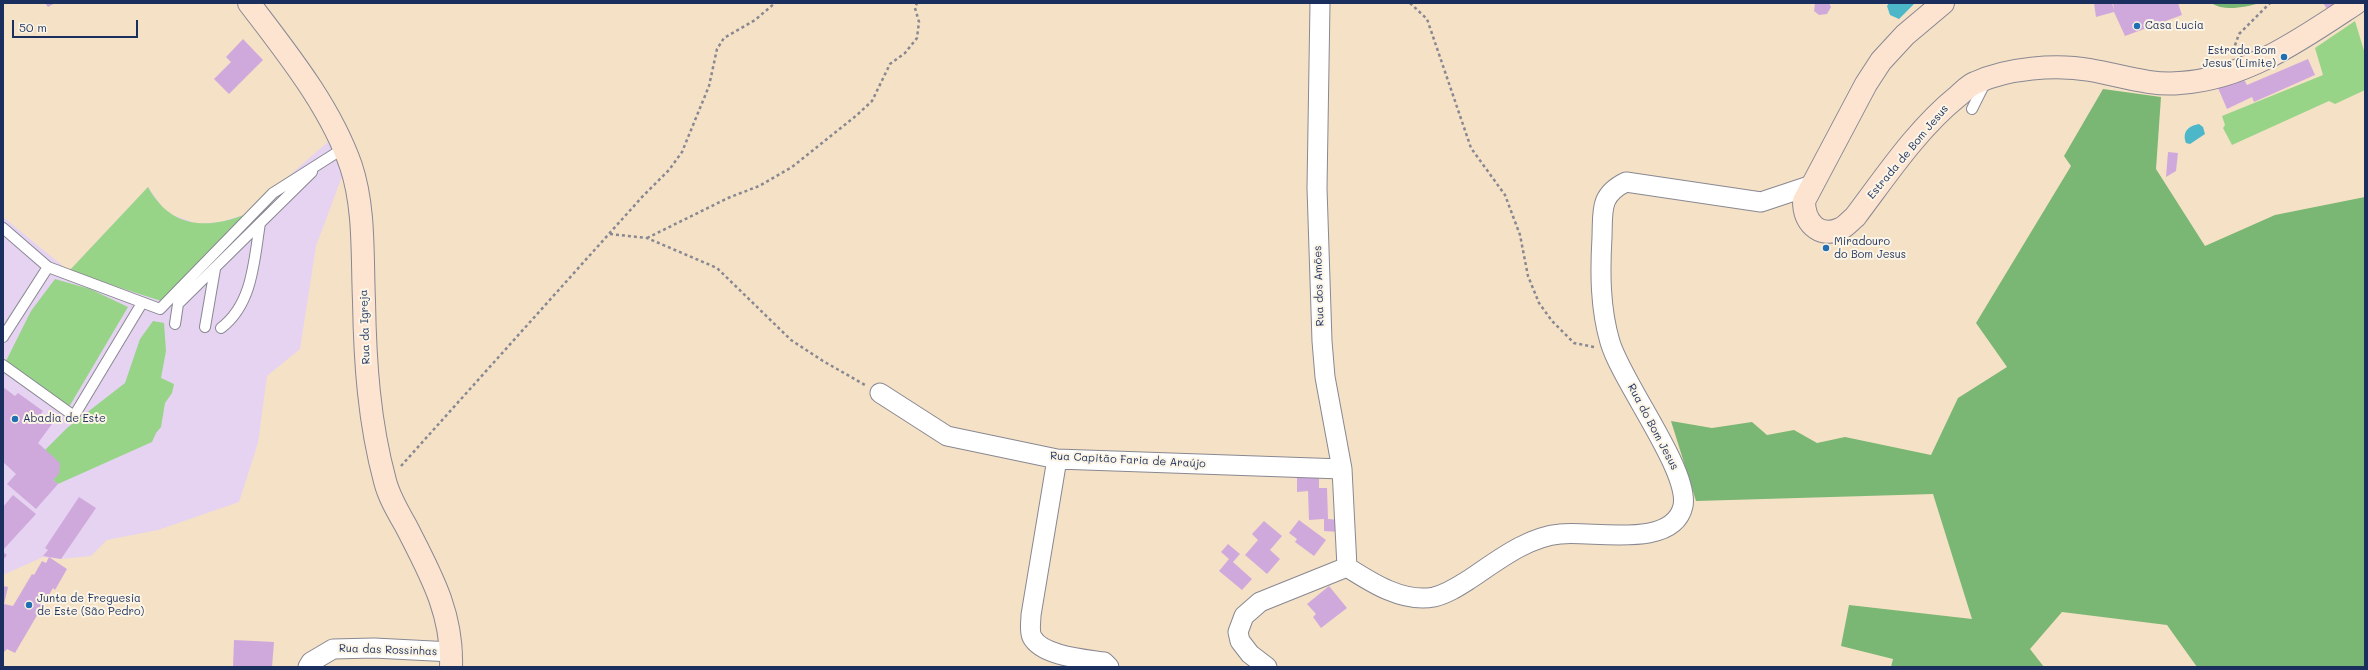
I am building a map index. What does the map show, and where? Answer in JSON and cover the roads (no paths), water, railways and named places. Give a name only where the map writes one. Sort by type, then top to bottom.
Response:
[{"type":"main road","name":"Rua da Igreja","points":[[249,3],[287,53],[328,117],[344,148],[352,168],[361,222],[368,392],[374,438],[385,484],[433,579],[447,617],[452,660]]},
{"type":"main road","name":"Estrada de Bom Jesus","points":[[1943,3],[1905,35],[1881,61],[1866,84],[1812,185],[1804,201],[1804,213],[1809,222],[1825,232],[1840,229],[1855,217],[1932,121],[1974,83],[2028,70],[2053,67],[2089,70],[2138,79],[2178,84],[2219,77],[2257,62],[2310,34],[2356,3]]},
{"type":"street","name":"Rua dos Amões","points":[[1320,3],[1317,188],[1321,333],[1325,377],[1342,470],[1347,567]]},
{"type":"street","name":"Rua do Bom Jesus","points":[[1347,567],[1378,586],[1397,593],[1416,598],[1435,596],[1455,588],[1533,541],[1560,534],[1641,535],[1660,531],[1675,520],[1682,507],[1683,490],[1676,469],[1632,391],[1610,342],[1602,300],[1600,262],[1605,199],[1613,188],[1626,182],[1761,202],[1812,185]]},
{"type":"street","name":"Rua Capitão Faria de Araújo","points":[[880,393],[947,436],[1057,459],[1342,470]]},
{"type":"street","points":[[1057,459],[1031,615],[1031,636],[1038,645],[1050,652],[1104,662],[1109,667]]},
{"type":"street","points":[[1267,667],[1250,654],[1240,640],[1238,632],[1244,616],[1260,602],[1347,567]]},
{"type":"street","name":"Rua das Rossinhas","points":[[308,667],[311,662],[332,649],[374,648],[452,660]]},
{"type":"lane","points":[[1972,109],[1986,79]]},
{"type":"lane","points":[[3,228],[48,268],[160,309],[256,209],[284,185],[344,148]]},
{"type":"lane","points":[[175,324],[178,304],[321,163]]},
{"type":"lane","points":[[221,328],[236,314],[247,291],[260,223]]},
{"type":"lane","points":[[3,337],[48,268]]},
{"type":"lane","points":[[205,327],[215,269]]},
{"type":"lane","points":[[4,367],[74,416],[142,303]]},
{"type":"water","points":[[1889,3],[1915,3],[1899,19],[1890,15],[1887,6]]},
{"type":"water","points":[[2199,124],[2203,127],[2205,134],[2190,144],[2186,143],[2185,133],[2187,130],[2192,126]]},
{"type":"place","name":"Casa Lucia","points":[[2137,26]]},
{"type":"place","name":"Estrada Bom Jesus (Limite)","points":[[2284,57]]},
{"type":"place","name":"Miradouro do Bom Jesus","points":[[1826,248]]},
{"type":"place","name":"Abadia de Este","points":[[15,419]]},
{"type":"place","name":"Junta de Freguesia de Este (São Pedro)","points":[[29,605]]}]
